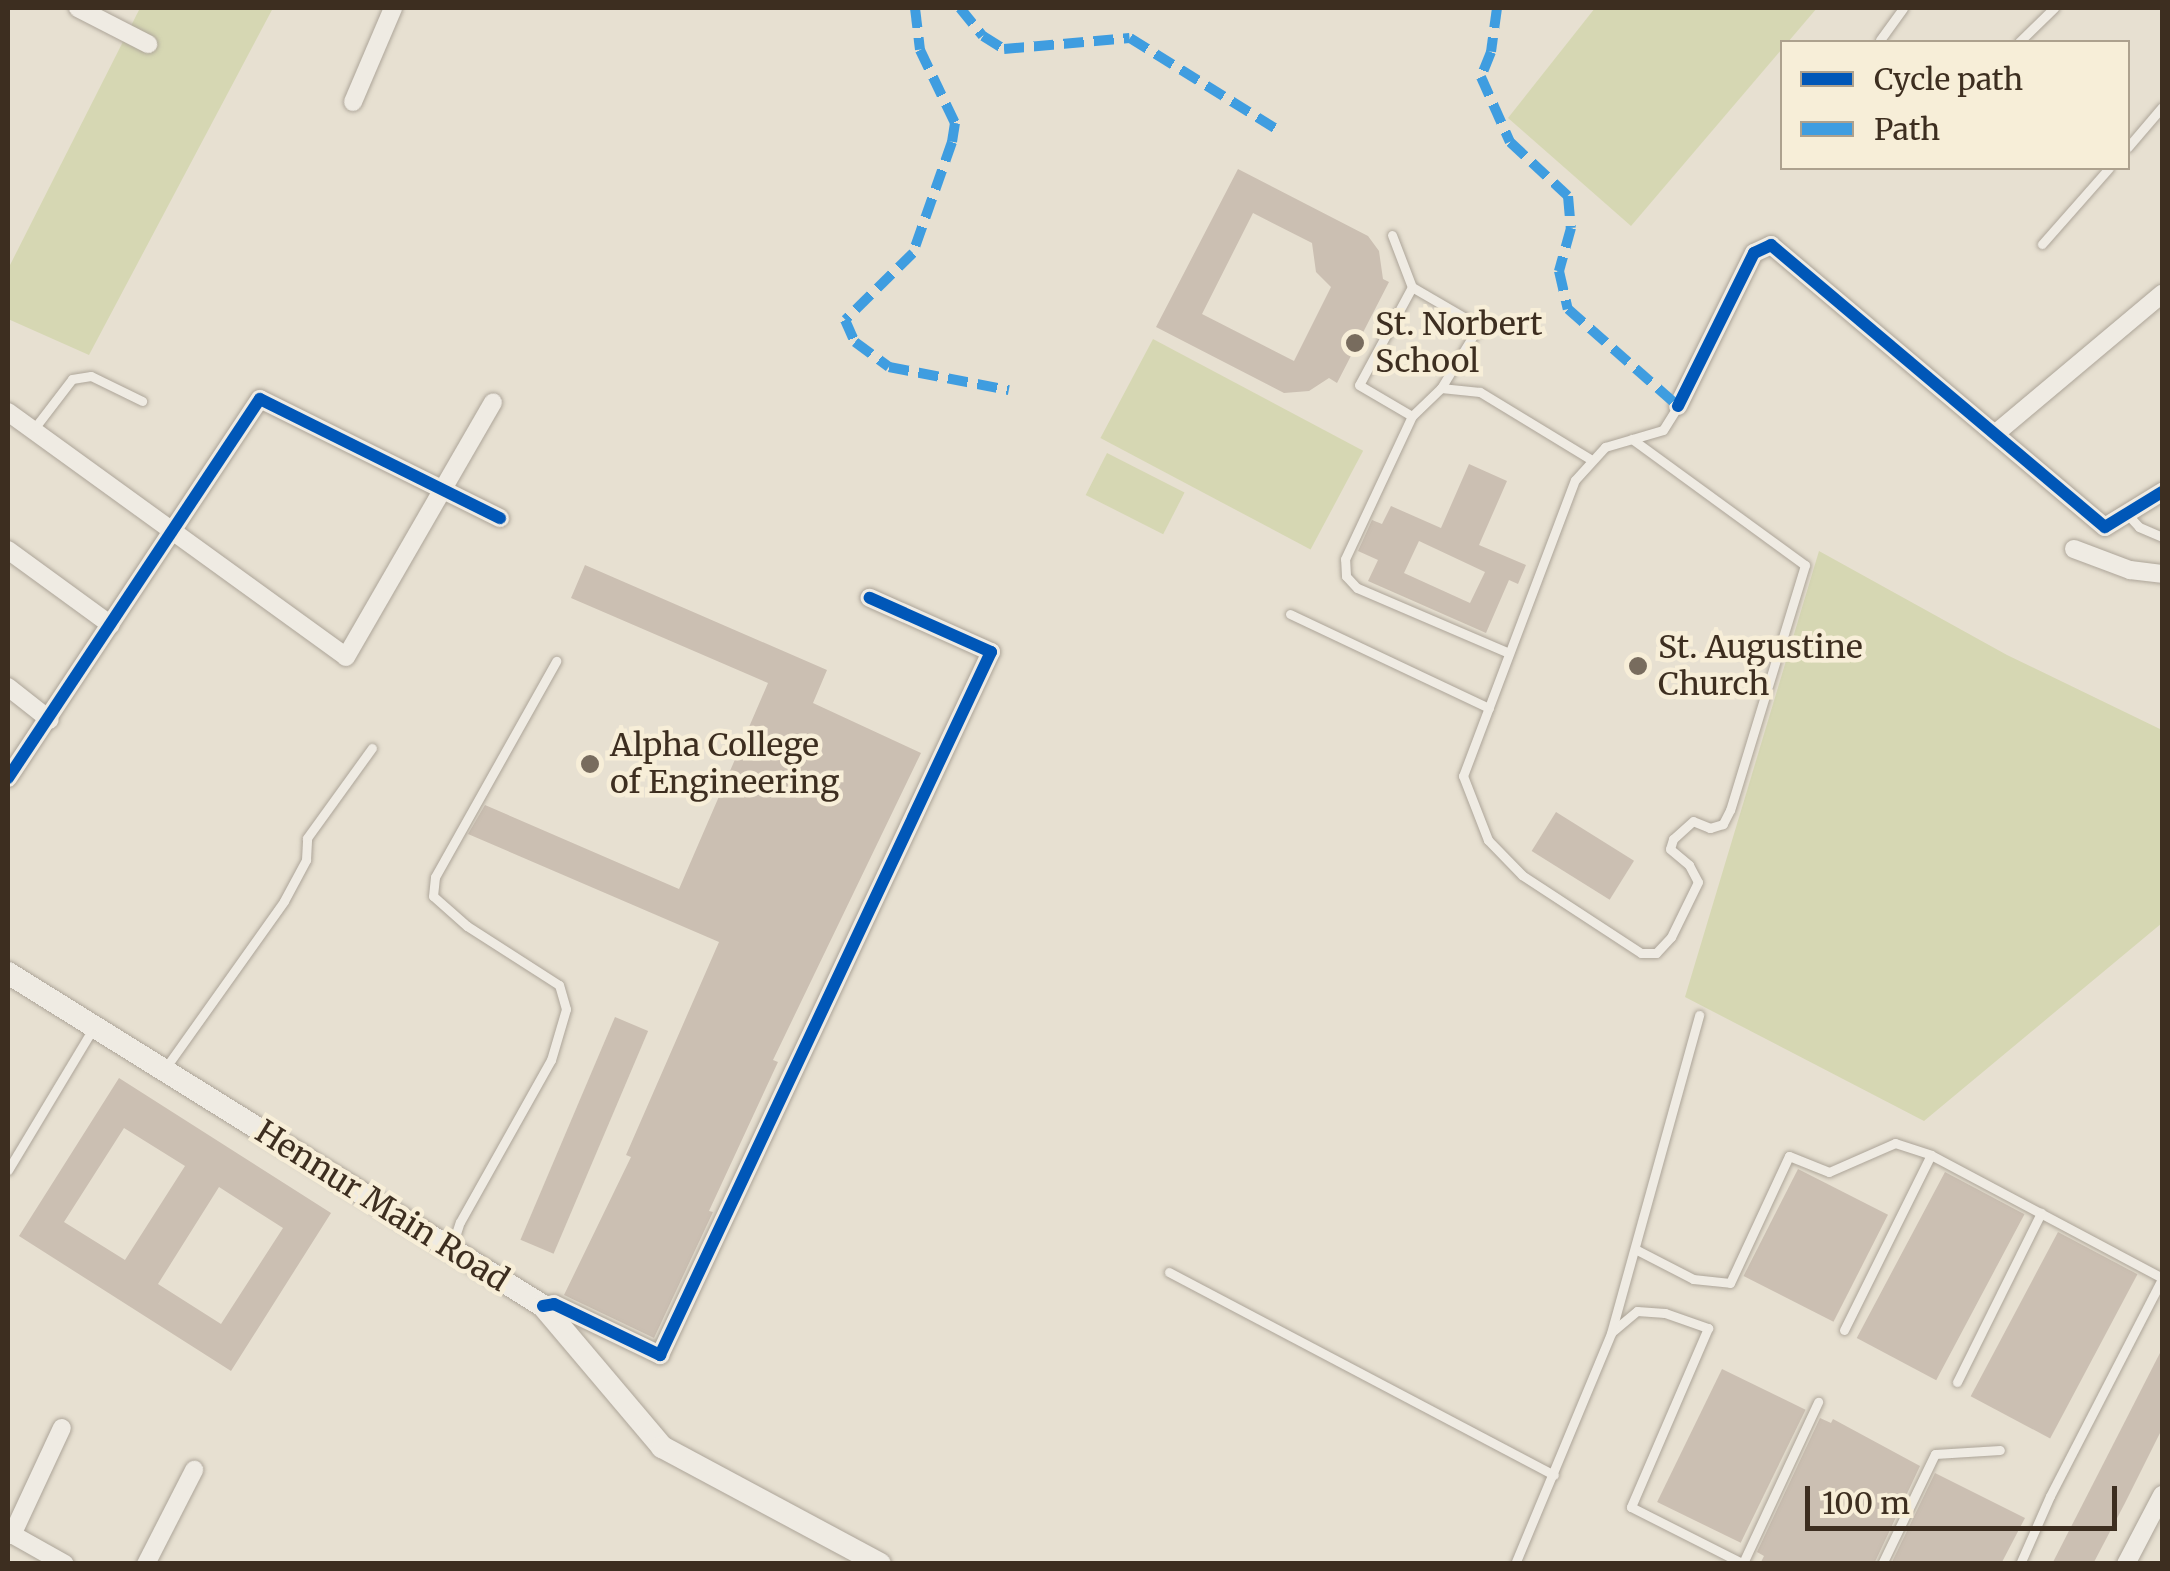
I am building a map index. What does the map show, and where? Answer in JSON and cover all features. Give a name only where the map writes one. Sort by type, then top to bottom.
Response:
[{"type":"main road","name":"Hennur Main Road","points":[[8,972],[543,1306],[662,1447],[880,1564]]},
{"type":"street","points":[[78,8],[148,44]]},
{"type":"street","points":[[353,102],[393,8]]},
{"type":"street","points":[[1678,406],[1754,253],[1770,245],[2105,526],[2162,492]]},
{"type":"street","points":[[1996,434],[2162,294]]},
{"type":"street","points":[[8,778],[260,399],[500,518]]},
{"type":"street","points":[[8,412],[346,657],[493,402]]},
{"type":"street","points":[[2074,549],[2130,570],[2162,574]]},
{"type":"street","points":[[8,550],[111,625]]},
{"type":"street","points":[[543,1306],[554,1304],[660,1355],[990,652],[870,598]]},
{"type":"street","points":[[8,687],[50,720]]},
{"type":"street","points":[[62,1428],[10,1534],[65,1564]]},
{"type":"street","points":[[146,1564],[194,1470]]},
{"type":"street","points":[[2126,1564],[2162,1495]]},
{"type":"lane","points":[[1880,40],[1903,8]]},
{"type":"lane","points":[[2021,40],[2054,8]]},
{"type":"lane","points":[[2130,145],[2162,107]]},
{"type":"lane","points":[[2042,244],[2107,170]]},
{"type":"lane","points":[[1392,235],[1412,287],[1480,326],[1441,388],[1412,416],[1345,559],[1346,576],[1356,588],[1510,653]]},
{"type":"lane","points":[[1412,287],[1359,385],[1412,416]]},
{"type":"lane","points":[[32,430],[72,379],[91,376],[142,401]]},
{"type":"lane","points":[[1441,388],[1480,392],[1590,459]]},
{"type":"lane","points":[[1632,439],[1805,564],[1730,810],[1723,824],[1710,828],[1693,820],[1673,839],[1670,849],[1689,865],[1698,882],[1672,938],[1656,952],[1641,953],[1522,875],[1488,840],[1463,776],[1574,480],[1590,459],[1606,447],[1632,439],[1663,430],[1678,406]]},
{"type":"lane","points":[[2127,513],[2139,527],[2162,537]]},
{"type":"lane","points":[[1290,614],[1488,708]]},
{"type":"lane","points":[[451,1248],[460,1222],[551,1060],[566,1009],[559,986],[467,926],[433,896],[435,877],[556,661]]},
{"type":"lane","points":[[164,1070],[284,901],[306,860],[307,838],[372,748]]},
{"type":"lane","points":[[1516,1564],[1611,1332],[1699,1015]]},
{"type":"lane","points":[[8,1170],[94,1027]]},
{"type":"lane","points":[[1634,1249],[1692,1279],[1730,1282],[1789,1156],[1829,1172],[1895,1142],[1931,1155],[2162,1278],[2050,1496],[2020,1564]]},
{"type":"lane","points":[[1844,1330],[1931,1155]]},
{"type":"lane","points":[[1957,1382],[2041,1214]]},
{"type":"lane","points":[[1170,1272],[1554,1475]]},
{"type":"lane","points":[[1611,1332],[1637,1311],[1665,1312],[1708,1328],[1631,1507],[1744,1563],[1818,1402]]},
{"type":"lane","points":[[1882,1564],[1936,1454],[2000,1450]]},
{"type":"green space","points":[[140,8],[273,8],[89,355],[8,319],[8,269]]},
{"type":"green space","points":[[1595,8],[1817,8],[1790,40],[1780,40],[1780,51],[1631,226],[1508,118]]},
{"type":"green space","points":[[1153,339],[1363,451],[1311,550],[1100,438]]},
{"type":"green space","points":[[1107,453],[1185,492],[1163,534],[1086,495]]},
{"type":"green space","points":[[1819,551],[2007,655],[2162,730],[2162,923],[1924,1121],[1685,997]]},
{"type":"building","points":[[1238,169],[1368,236],[1379,251],[1383,279],[1389,282],[1337,383],[1329,378],[1309,391],[1284,393],[1156,327]],"holes":[[[1253,213],[1312,243],[1316,272],[1331,287],[1294,361],[1202,314]]]},
{"type":"building","points":[[1469,464],[1507,481],[1479,545],[1526,565],[1518,584],[1509,580],[1486,633],[1368,581],[1378,560],[1358,551],[1372,520],[1382,524],[1391,506],[1441,528]],"holes":[[[1419,541],[1485,572],[1470,603],[1404,573]]]},
{"type":"building","points":[[585,565],[827,670],[813,703],[921,753],[773,1060],[778,1062],[654,1338],[564,1295],[631,1157],[626,1155],[719,942],[468,834],[485,805],[679,889],[768,683],[571,598]]},
{"type":"building","points":[[1556,812],[1634,861],[1610,900],[1532,851]]},
{"type":"building","points":[[615,1017],[648,1031],[554,1254],[520,1240]]},
{"type":"building","points":[[119,1078],[331,1213],[231,1371],[19,1236]],"holes":[[[124,1128],[185,1166],[125,1260],[64,1222]],[[219,1187],[283,1228],[221,1324],[158,1284]]]},
{"type":"building","points":[[1798,1169],[1888,1215],[1834,1322],[1744,1276]]},
{"type":"building","points":[[1945,1172],[2024,1214],[1936,1380],[1857,1338]]},
{"type":"building","points":[[2058,1232],[2137,1274],[2050,1438],[1971,1396]]},
{"type":"building","points":[[2162,1349],[2162,1429],[2125,1503],[2093,1564],[2052,1564]]},
{"type":"building","points":[[1722,1369],[1806,1410],[1741,1543],[1657,1502]]},
{"type":"building","points":[[1820,1418],[1831,1423],[1833,1419],[1920,1466],[1874,1564],[1760,1564],[1764,1556],[1757,1552]]},
{"type":"building","points":[[1935,1473],[2025,1518],[2001,1564],[1891,1564]]},
{"type":"marked path","points":[[915,8],[920,50],[955,123],[952,142],[913,253],[845,320],[855,342],[889,367],[1009,390]]},
{"type":"marked path","points":[[960,8],[983,36],[1004,49],[1130,38],[1278,130]]},
{"type":"marked path","points":[[1497,8],[1491,52],[1481,77],[1510,142],[1568,196],[1571,228],[1559,271],[1568,309],[1678,406]]},
{"type":"cycle path","points":[[1678,406],[1754,253],[1771,245],[2105,527],[2162,492]]},
{"type":"cycle path","points":[[8,778],[260,399],[500,518]]},
{"type":"cycle path","points":[[543,1306],[554,1304],[660,1355],[991,652],[870,598]]},
{"type":"place","name":"St. Norbert School","points":[[1355,343]]},
{"type":"place","name":"St. Augustine Church","points":[[1638,666]]},
{"type":"place","name":"Alpha College of Engineering","points":[[590,764]]}]
